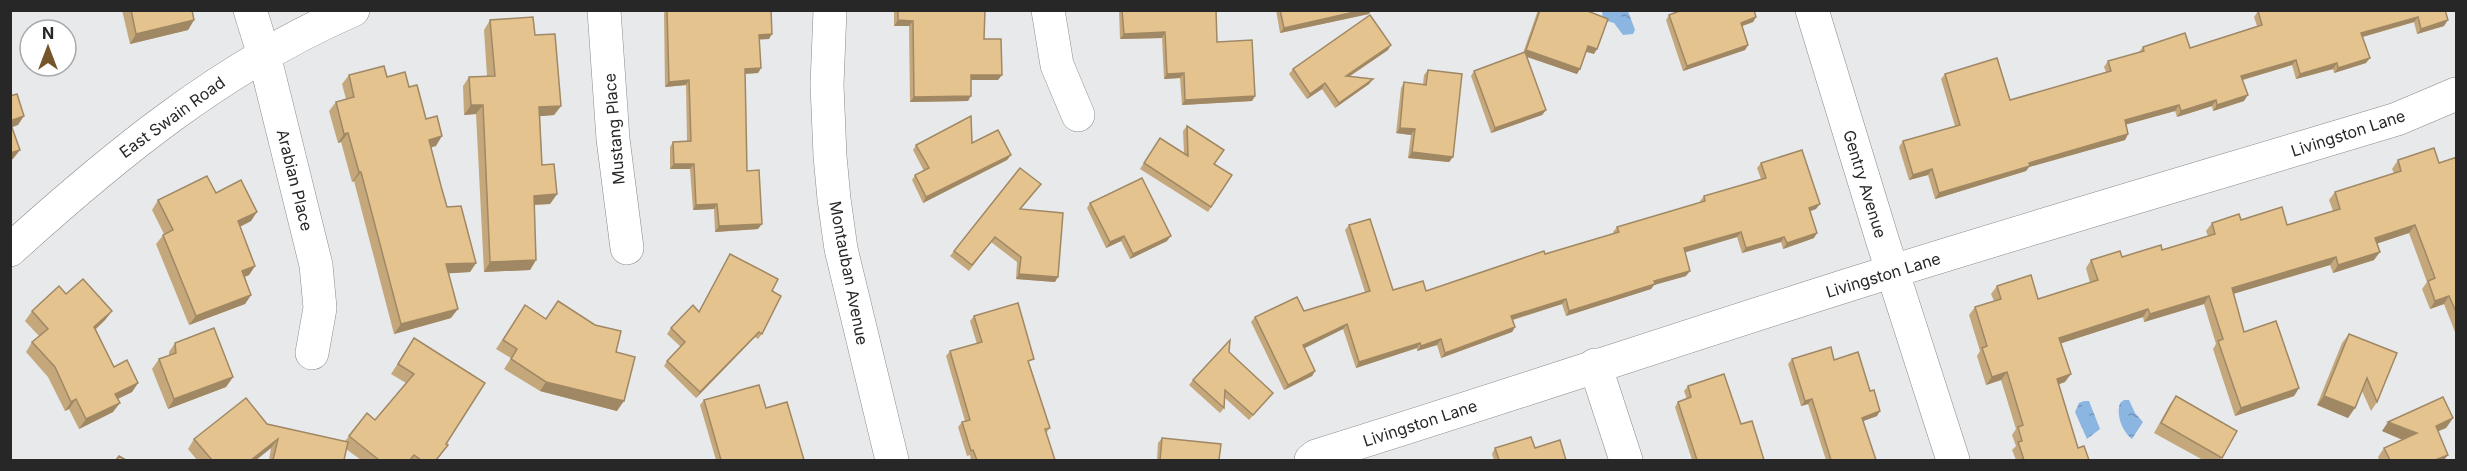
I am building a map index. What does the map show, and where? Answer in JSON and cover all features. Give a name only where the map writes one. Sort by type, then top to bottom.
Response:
[{"type":"street","name":"Arabian Place","points":[[250,10],[264,54],[316,265],[320,308],[312,353]]},
{"type":"street","name":"East Swain Road","points":[[10,250],[134,142],[203,92],[264,54],[352,10]]},
{"type":"street","name":"Mustang Place","points":[[604,10],[613,139],[627,248]]},
{"type":"street","name":"Montauban Avenue","points":[[830,10],[828,85],[834,199],[841,249],[892,460]]},
{"type":"street","points":[[1048,10],[1057,65],[1078,115]]},
{"type":"street","name":"Gentry Avenue","points":[[1812,10],[1892,272],[1953,460]]},
{"type":"street","name":"Livingston Lane","points":[[1311,460],[1316,456],[1448,415],[1595,365],[1892,272],[2397,119],[2457,94]]},
{"type":"street","points":[[1595,365],[1626,460]]},
{"type":"water","points":[[1602,11],[1628,11],[1635,30],[1633,34],[1623,35],[1614,23],[1603,20]]},
{"type":"water","points":[[2129,400],[2135,413],[2143,422],[2132,439],[2125,432],[2119,418],[2120,403]]},
{"type":"water","points":[[2089,401],[2100,429],[2087,439],[2075,412],[2079,403]]},
{"type":"building","points":[[131,10],[192,10],[194,20],[136,34]]},
{"type":"building","points":[[667,10],[771,10],[772,34],[759,35],[761,68],[745,69],[747,171],[759,170],[762,224],[719,226],[717,204],[696,205],[694,164],[674,164],[673,142],[691,141],[689,80],[669,82]]},
{"type":"building","points":[[898,10],[985,10],[984,39],[1001,39],[1002,75],[971,75],[971,96],[914,97],[913,21],[898,20]]},
{"type":"building","points":[[1122,10],[1216,10],[1217,42],[1252,40],[1255,96],[1185,100],[1184,73],[1167,74],[1165,32],[1124,34]]},
{"type":"building","points":[[1280,10],[1363,10],[1284,28]]},
{"type":"building","points":[[1540,10],[1585,10],[1608,19],[1597,49],[1588,46],[1580,69],[1526,50]]},
{"type":"building","points":[[1682,10],[1754,10],[1756,17],[1741,23],[1748,45],[1687,66],[1669,15]]},
{"type":"building","points":[[2445,10],[2448,20],[2421,29],[2418,17],[2361,33],[2370,58],[2338,68],[2337,63],[2300,74],[2296,60],[2241,76],[2248,95],[2217,105],[2216,100],[2181,111],[2179,105],[2125,120],[2128,134],[2029,163],[2030,166],[1939,193],[1932,169],[1913,175],[1903,141],[1960,125],[1945,74],[1997,58],[2010,100],[2111,71],[2108,61],[2144,51],[2143,47],[2185,33],[2190,48],[2262,25],[2258,11]]},
{"type":"building","points":[[1370,15],[1391,45],[1346,76],[1373,79],[1339,103],[1325,83],[1310,94],[1293,69]]},
{"type":"building","points":[[533,17],[535,35],[555,34],[561,106],[539,107],[542,165],[554,164],[557,194],[534,196],[536,260],[490,262],[483,105],[471,105],[469,77],[495,76],[490,20]]},
{"type":"building","points":[[1525,52],[1546,110],[1495,128],[1474,71]]},
{"type":"building","points":[[384,66],[387,77],[405,72],[409,87],[417,85],[426,119],[437,116],[442,136],[429,140],[441,186],[447,207],[461,206],[476,263],[446,264],[458,309],[401,324],[361,172],[359,172],[348,133],[344,134],[336,102],[354,97],[349,75]]},
{"type":"building","points":[[1428,70],[1462,74],[1453,157],[1412,152],[1415,129],[1400,128],[1404,82],[1426,85]]},
{"type":"building","points":[[17,94],[24,116],[10,121],[10,96]]},
{"type":"building","points":[[971,116],[972,143],[998,130],[1011,155],[926,197],[915,175],[929,168],[916,145]]},
{"type":"building","points":[[10,122],[20,150],[10,153]]},
{"type":"building","points":[[1187,126],[1224,150],[1214,164],[1232,175],[1211,207],[1144,163],[1160,138],[1188,156]]},
{"type":"building","points":[[2434,148],[2439,163],[2457,157],[2457,314],[2449,296],[2435,301],[2428,281],[2435,278],[2415,225],[2375,238],[2380,252],[2338,265],[2336,257],[2232,288],[2244,332],[2276,321],[2299,388],[2241,408],[2218,341],[2223,339],[2209,296],[2150,314],[2148,309],[2059,338],[2071,374],[2057,379],[2078,448],[2084,446],[2089,460],[2024,460],[2018,442],[2022,441],[2018,427],[2023,425],[2007,372],[1992,377],[1982,348],[1987,346],[1975,307],[2001,299],[1997,286],[2031,275],[2038,299],[2098,280],[2091,260],[2120,251],[2122,257],[2161,245],[2162,250],[2215,234],[2212,223],[2239,214],[2241,220],[2282,207],[2287,225],[2340,209],[2335,192],[2401,171],[2398,160]]},
{"type":"building","points":[[1802,150],[1820,204],[1809,208],[1817,233],[1787,243],[1784,237],[1746,248],[1741,232],[1684,248],[1690,271],[1654,281],[1655,284],[1569,311],[1566,299],[1511,316],[1515,327],[1445,353],[1441,339],[1421,346],[1420,343],[1359,362],[1347,324],[1303,345],[1315,371],[1288,385],[1255,317],[1297,297],[1304,311],[1370,291],[1349,225],[1370,219],[1393,290],[1423,281],[1426,291],[1544,251],[1545,254],[1619,232],[1617,227],[1705,201],[1704,196],[1766,178],[1761,163]]},
{"type":"building","points":[[1020,168],[1041,184],[1020,209],[1063,213],[1058,277],[1019,274],[1021,257],[995,237],[972,265],[954,251]]},
{"type":"building","points":[[207,176],[216,193],[241,180],[257,212],[238,221],[255,266],[242,271],[251,295],[196,316],[163,235],[173,230],[158,200]]},
{"type":"building","points":[[1142,178],[1171,236],[1133,254],[1124,236],[1110,242],[1090,203]]},
{"type":"building","points":[[730,254],[778,279],[772,291],[781,296],[762,334],[759,332],[700,392],[667,361],[685,342],[671,328],[693,305],[699,312]]},
{"type":"building","points":[[83,279],[112,311],[94,327],[114,367],[127,360],[138,383],[115,394],[120,403],[86,419],[76,399],[71,402],[55,367],[32,342],[48,329],[32,311],[59,286],[66,294]]},
{"type":"building","points":[[558,301],[595,325],[621,331],[616,352],[635,357],[624,401],[546,382],[511,359],[517,349],[503,340],[525,305],[546,319]]},
{"type":"building","points":[[1018,303],[1034,359],[1028,361],[1050,428],[1045,429],[1055,460],[977,460],[973,450],[971,451],[962,422],[970,420],[950,351],[982,342],[974,316]]},
{"type":"building","points":[[214,328],[233,377],[174,399],[159,359],[176,353],[175,343]]},
{"type":"building","points":[[2349,334],[2397,353],[2377,402],[2367,378],[2355,408],[2324,396]]},
{"type":"building","points":[[414,338],[485,383],[446,444],[448,445],[436,460],[421,460],[414,455],[410,460],[379,460],[349,436],[367,413],[375,420],[414,374],[398,364]]},
{"type":"building","points":[[1230,340],[1229,352],[1273,393],[1253,415],[1225,390],[1224,408],[1193,380]]},
{"type":"building","points":[[1831,347],[1834,360],[1858,352],[1870,391],[1874,390],[1880,411],[1862,418],[1876,460],[1831,460],[1812,399],[1805,401],[1792,359]]},
{"type":"building","points":[[1724,374],[1741,424],[1752,421],[1764,460],[1697,460],[1678,402],[1691,397],[1688,386]]},
{"type":"building","points":[[759,385],[766,408],[787,402],[804,460],[721,460],[704,400]]},
{"type":"building","points":[[2176,396],[2237,431],[2222,458],[2161,423]]},
{"type":"building","points":[[2443,397],[2453,418],[2436,426],[2448,455],[2435,460],[2390,460],[2384,448],[2417,433],[2388,422]]},
{"type":"building","points":[[246,398],[267,424],[348,442],[344,460],[273,460],[278,439],[251,460],[212,460],[194,439]]},
{"type":"building","points":[[1531,437],[1535,448],[1560,440],[1566,460],[1499,460],[1495,448]]},
{"type":"building","points":[[1162,438],[1221,444],[1219,460],[1160,460]]}]
